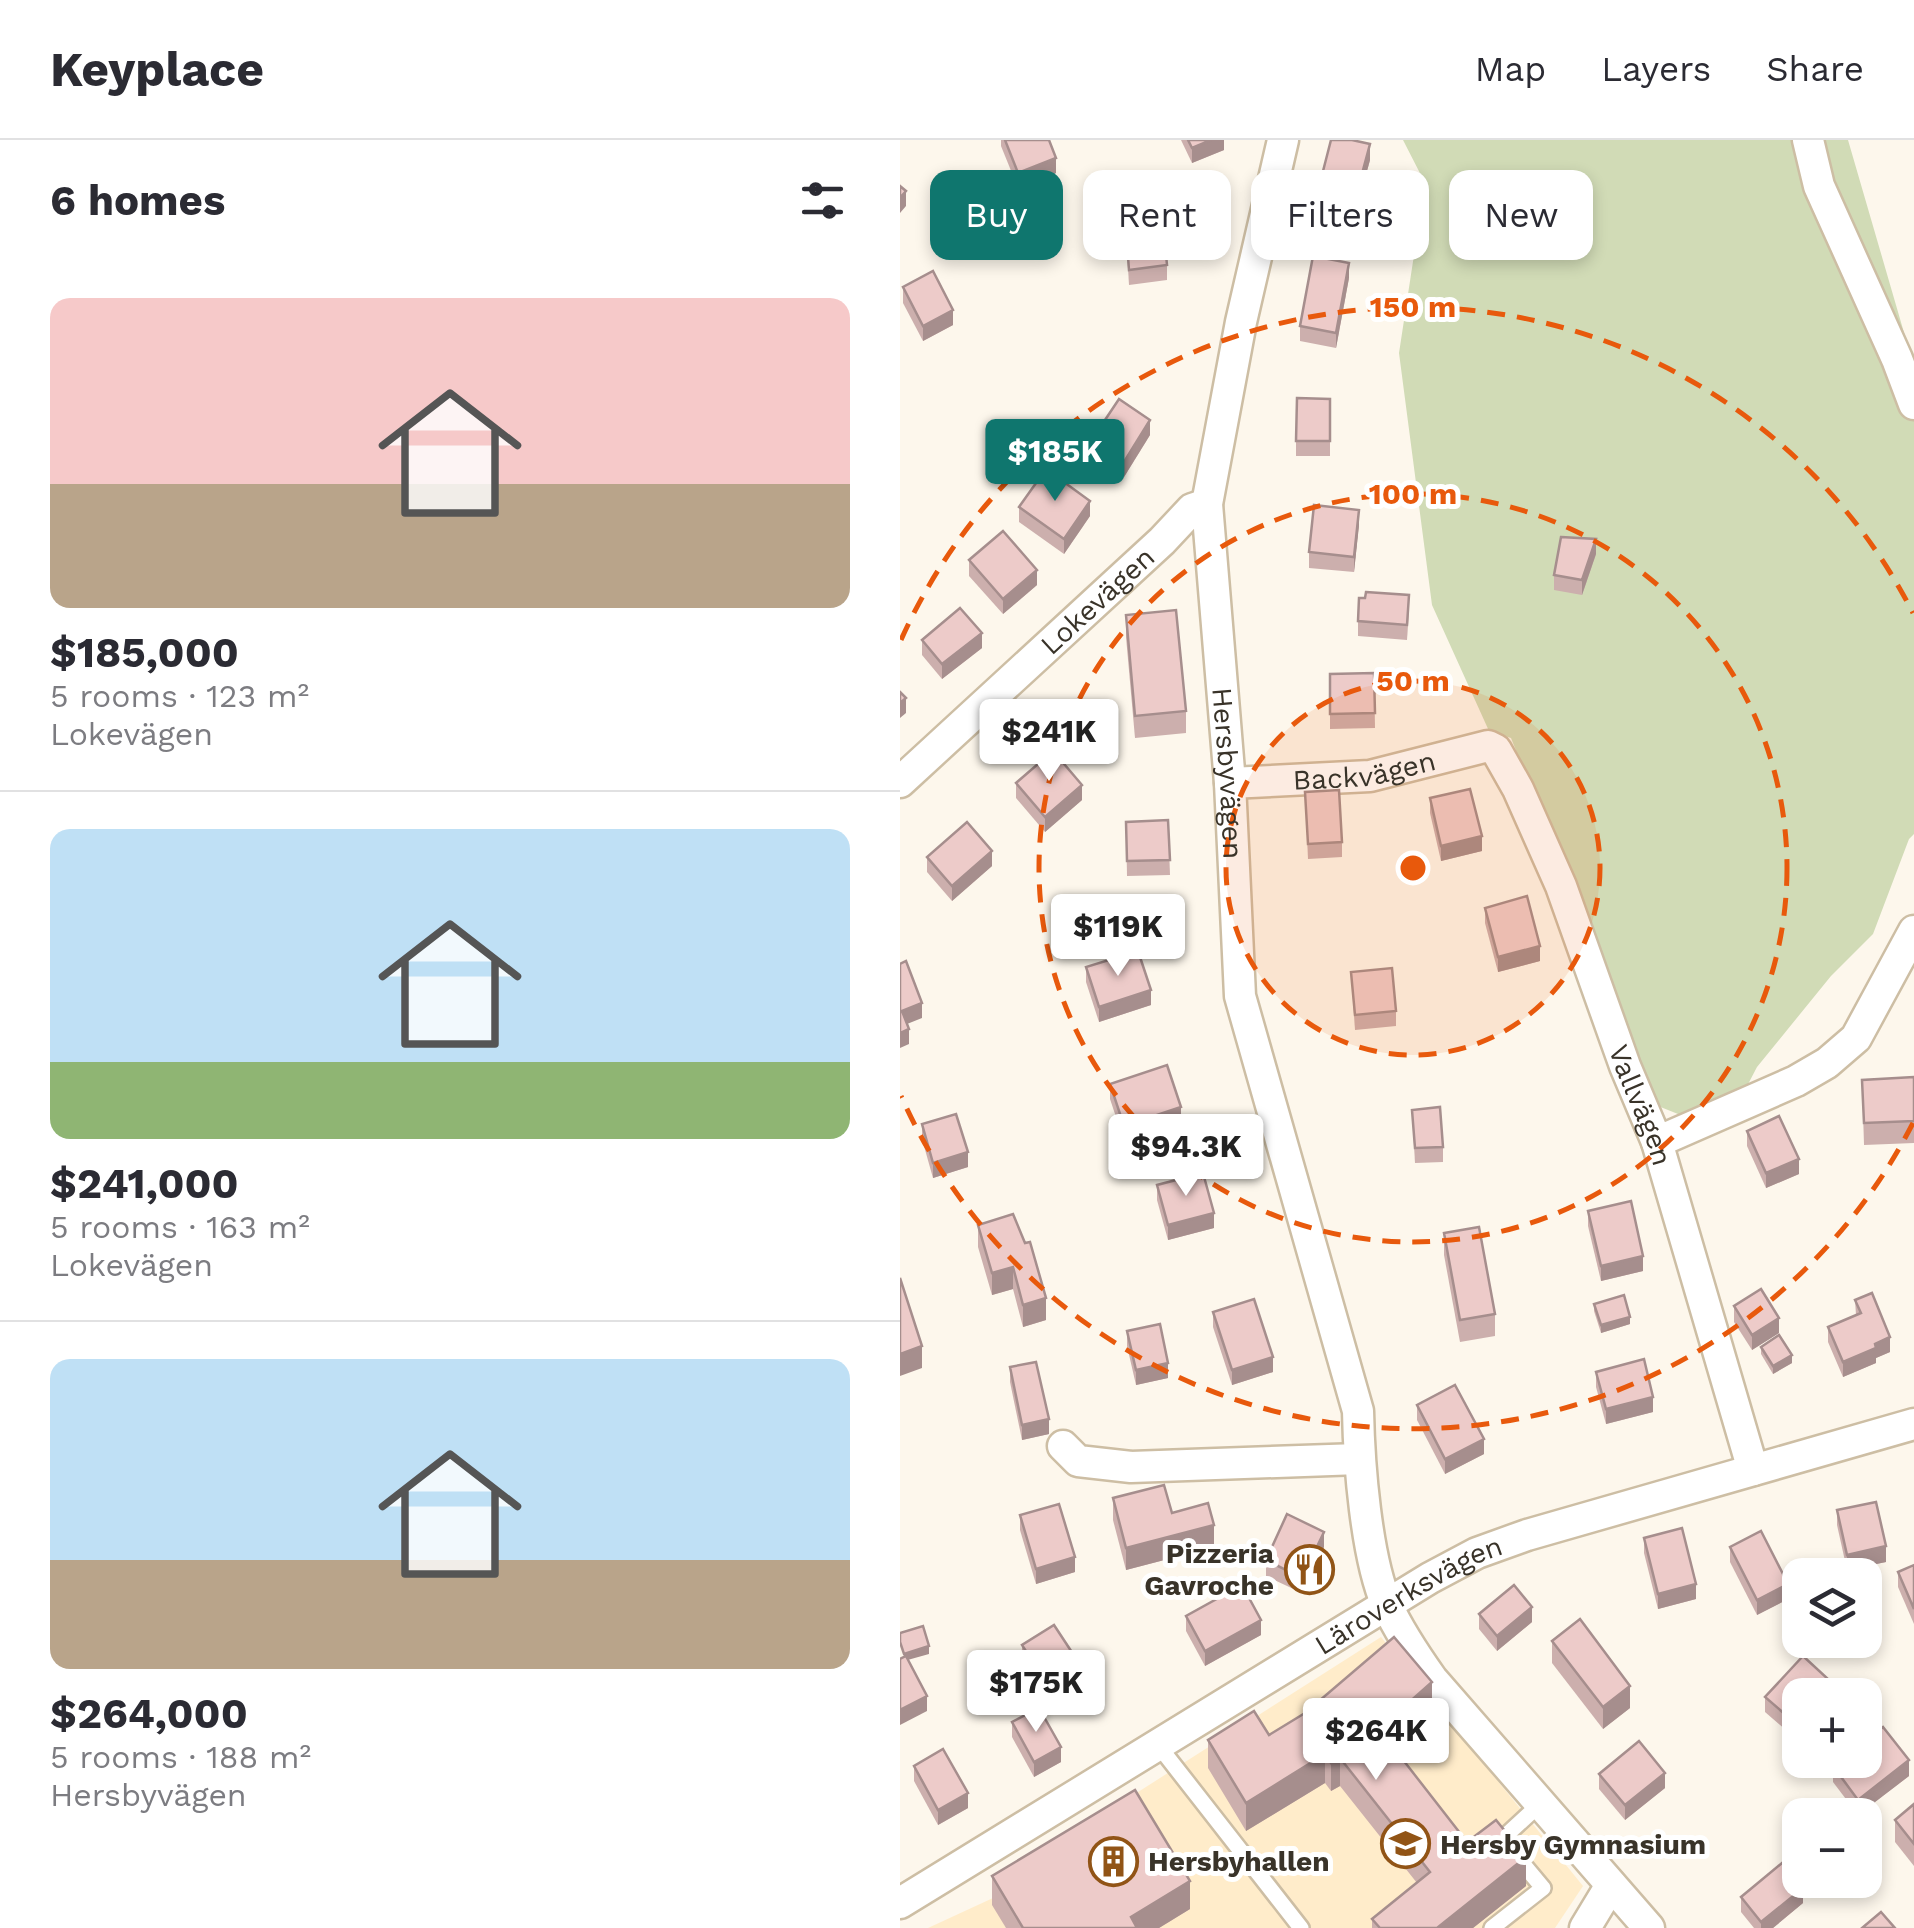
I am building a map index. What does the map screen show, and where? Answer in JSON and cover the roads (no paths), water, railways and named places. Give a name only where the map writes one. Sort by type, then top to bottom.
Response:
[{"type":"street","name":"Hersbyvägen","points":[[1283,140],[1241,322],[1207,504],[1230,783],[1240,996],[1358,1410],[1359,1459],[1386,1604],[1432,1679],[1650,1928]]},
{"type":"street","points":[[1808,140],[1819,186],[1898,359],[1914,404]]},
{"type":"street","name":"Lokevägen","points":[[900,782],[1162,541],[1182,518],[1207,504]]},
{"type":"street","name":"Backvägen","points":[[1230,783],[1370,776],[1488,746],[1496,750]]},
{"type":"street","name":"Vallvägen","points":[[1496,750],[1518,789],[1561,886],[1657,1142],[1753,1470]]},
{"type":"street","points":[[1657,1142],[1796,1081],[1827,1063],[1856,1038],[1914,932]]},
{"type":"street","name":"Läroverksvägen","points":[[900,1904],[1386,1604],[1477,1552],[1914,1424]]},
{"type":"street","points":[[1063,1446],[1078,1461],[1131,1467],[1359,1459]]},
{"type":"street","points":[[1584,1928],[1611,1885]]},
{"type":"lane","points":[[1158,1745],[1301,1928]]},
{"type":"lane","points":[[1492,1928],[1543,1888],[1502,1839],[1540,1804]]},
{"type":"place","name":"Pizzeria Gavroche","points":[[1309,1569]]},
{"type":"place","name":"Hersby Gymnasium","points":[[1405,1844]]},
{"type":"place","name":"Hersbyhallen","points":[[1113,1861]]}]
